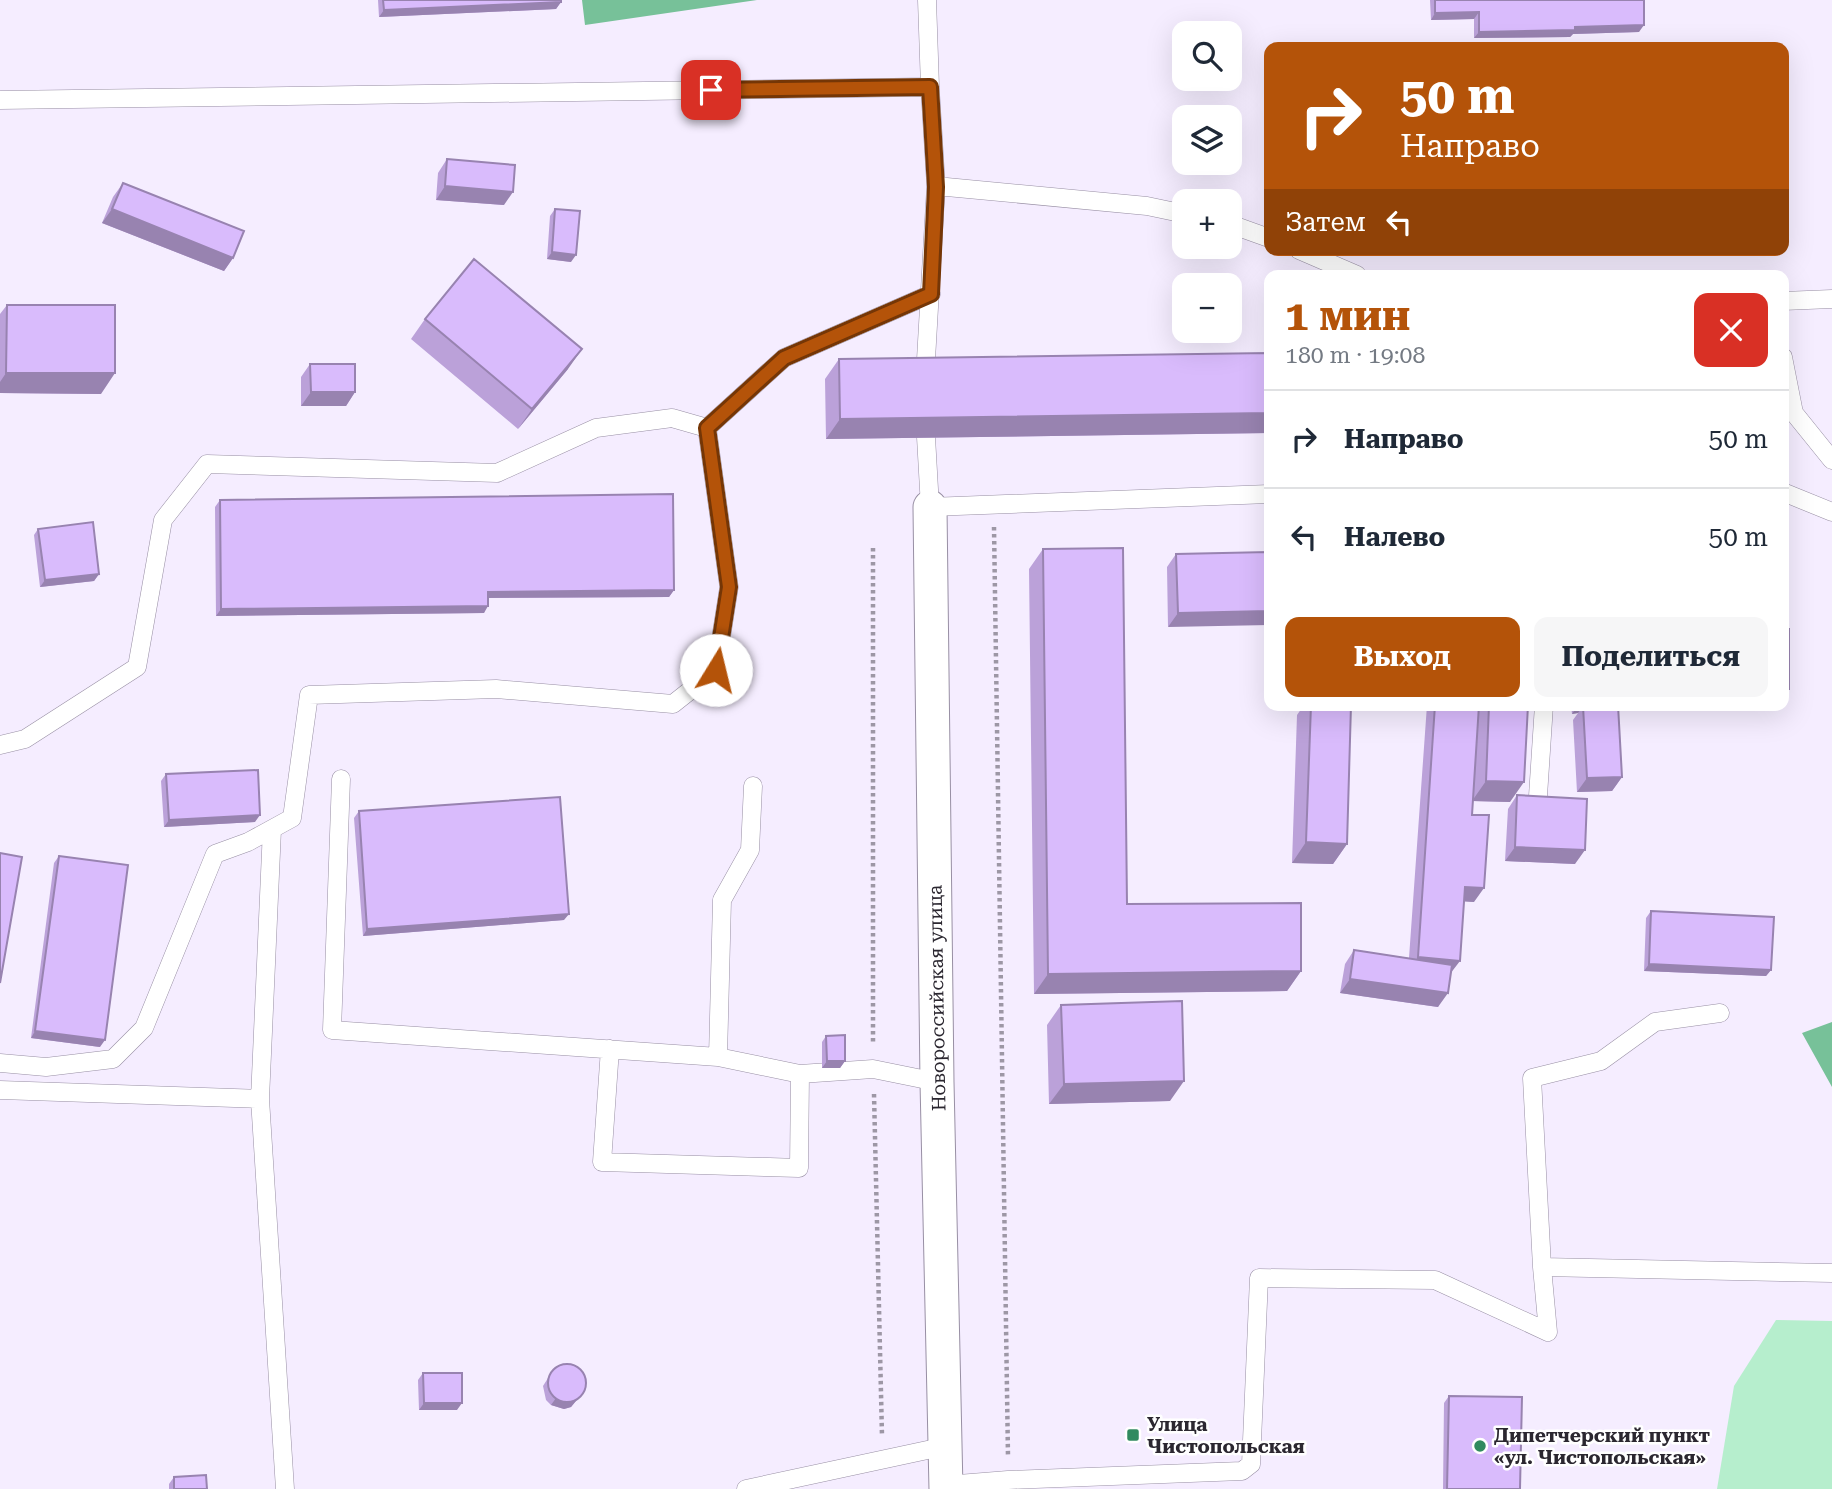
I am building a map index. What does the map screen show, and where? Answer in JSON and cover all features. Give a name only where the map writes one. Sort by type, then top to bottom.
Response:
[{"type":"street","name":"Новороссийская улица","points":[[930,507],[937,1082],[946,1487]]},
{"type":"lane","points":[[925,377],[936,187],[927,0]]},
{"type":"lane","points":[[0,100],[930,87]]},
{"type":"lane","points":[[936,187],[1147,206],[1172,211]]},
{"type":"lane","points":[[1242,228],[1264,236]]},
{"type":"lane","points":[[1313,256],[1345,270]]},
{"type":"lane","points":[[707,428],[784,358],[931,294]]},
{"type":"lane","points":[[1789,301],[1832,299]]},
{"type":"lane","points":[[1789,388],[1794,413],[1832,460]]},
{"type":"lane","points":[[0,745],[25,739],[137,667],[163,520],[207,464],[497,473],[596,428],[672,418],[707,428]]},
{"type":"lane","points":[[0,1063],[46,1066],[113,1059],[144,1028],[215,854],[247,842],[292,818],[309,695],[496,689],[673,704],[716,670],[729,587],[707,428]]},
{"type":"lane","points":[[926,437],[930,507],[1264,494]]},
{"type":"lane","points":[[1789,494],[1832,512]]},
{"type":"lane","points":[[1538,796],[1544,711]]},
{"type":"lane","points":[[341,779],[332,1030],[718,1057],[800,1074],[873,1069],[937,1082]]},
{"type":"lane","points":[[718,1057],[722,900],[750,850],[753,786]]},
{"type":"lane","points":[[272,829],[260,1099],[285,1489]]},
{"type":"lane","points":[[946,1487],[1008,1480],[1242,1471],[1251,1464],[1259,1278],[1435,1280],[1548,1332],[1532,1078],[1601,1061],[1655,1022],[1720,1013]]},
{"type":"lane","points":[[610,1049],[602,1162],[799,1168],[800,1074]]},
{"type":"lane","points":[[0,1090],[260,1099]]},
{"type":"lane","points":[[1542,1267],[1832,1273]]},
{"type":"lane","points":[[746,1489],[946,1446]]},
{"type":"path","points":[[994,504],[1008,1480]]},
{"type":"path","points":[[873,548],[873,1069],[883,1460]]},
{"type":"green space","points":[[582,0],[757,0],[585,25]]},
{"type":"green space","points":[[1832,1022],[1832,1087],[1802,1033]]},
{"type":"green space","points":[[1776,1320],[1832,1321],[1832,1489],[1717,1489],[1734,1386]]},
{"type":"building","points":[[383,0],[561,0],[561,2],[384,10]]},
{"type":"building","points":[[1435,0],[1644,0],[1644,25],[1479,32],[1479,12],[1435,13]]},
{"type":"building","points":[[447,159],[515,165],[513,192],[445,186]]},
{"type":"building","points":[[123,183],[244,231],[233,258],[112,209]]},
{"type":"building","points":[[555,209],[580,211],[576,255],[552,252]]},
{"type":"building","points":[[474,259],[582,349],[532,409],[425,319]]},
{"type":"building","points":[[7,305],[115,305],[115,373],[6,373]]},
{"type":"building","points":[[1264,353],[1264,413],[840,419],[839,359]]},
{"type":"building","points":[[310,364],[355,364],[355,392],[311,392]]},
{"type":"building","points":[[673,494],[674,590],[488,592],[488,606],[221,609],[220,500]]},
{"type":"building","points":[[93,522],[99,574],[45,580],[38,529]]},
{"type":"building","points":[[1123,548],[1127,904],[1301,903],[1301,971],[1048,974],[1043,549]]},
{"type":"building","points":[[1264,552],[1264,611],[1178,613],[1176,554]]},
{"type":"building","points":[[1311,711],[1351,711],[1347,844],[1306,842]]},
{"type":"building","points":[[1435,711],[1479,711],[1472,815],[1489,815],[1484,888],[1465,887],[1460,961],[1418,957]]},
{"type":"building","points":[[1489,711],[1528,711],[1524,782],[1486,781]]},
{"type":"building","points":[[1583,711],[1618,711],[1622,777],[1587,778]]},
{"type":"building","points":[[258,770],[260,815],[169,820],[166,774]]},
{"type":"building","points":[[1517,795],[1587,799],[1585,850],[1515,847]]},
{"type":"building","points":[[560,797],[569,914],[367,929],[359,811]]},
{"type":"building","points":[[0,853],[22,857],[0,983]]},
{"type":"building","points":[[59,856],[128,865],[105,1040],[35,1031]]},
{"type":"building","points":[[1651,911],[1774,917],[1771,970],[1649,964]]},
{"type":"building","points":[[1354,950],[1452,965],[1448,993],[1350,979]]},
{"type":"building","points":[[1182,1001],[1184,1081],[1064,1084],[1061,1005]]},
{"type":"building","points":[[845,1035],[845,1061],[827,1061],[826,1036]]},
{"type":"building","points":[[567,1364],[580,1370],[586,1383],[580,1396],[567,1402],[554,1396],[548,1383],[554,1370]]},
{"type":"building","points":[[423,1373],[462,1373],[462,1403],[424,1403]]},
{"type":"building","name":"Дипетчерский пункт «ул. Чистопольская»","points":[[1449,1396],[1522,1397],[1520,1489],[1447,1489]]},
{"type":"building","points":[[206,1475],[207,1489],[174,1489],[174,1477]]},
{"type":"place","name":"Улица Чистопольская","points":[[1133,1435]]},
{"type":"place","name":"Дипетчерский пункт «ул. Чистопольская»","points":[[1480,1446]]},
{"type":"route","points":[[711,90],[930,87],[936,187],[931,294],[784,358],[707,428],[729,587],[716,670]]}]
